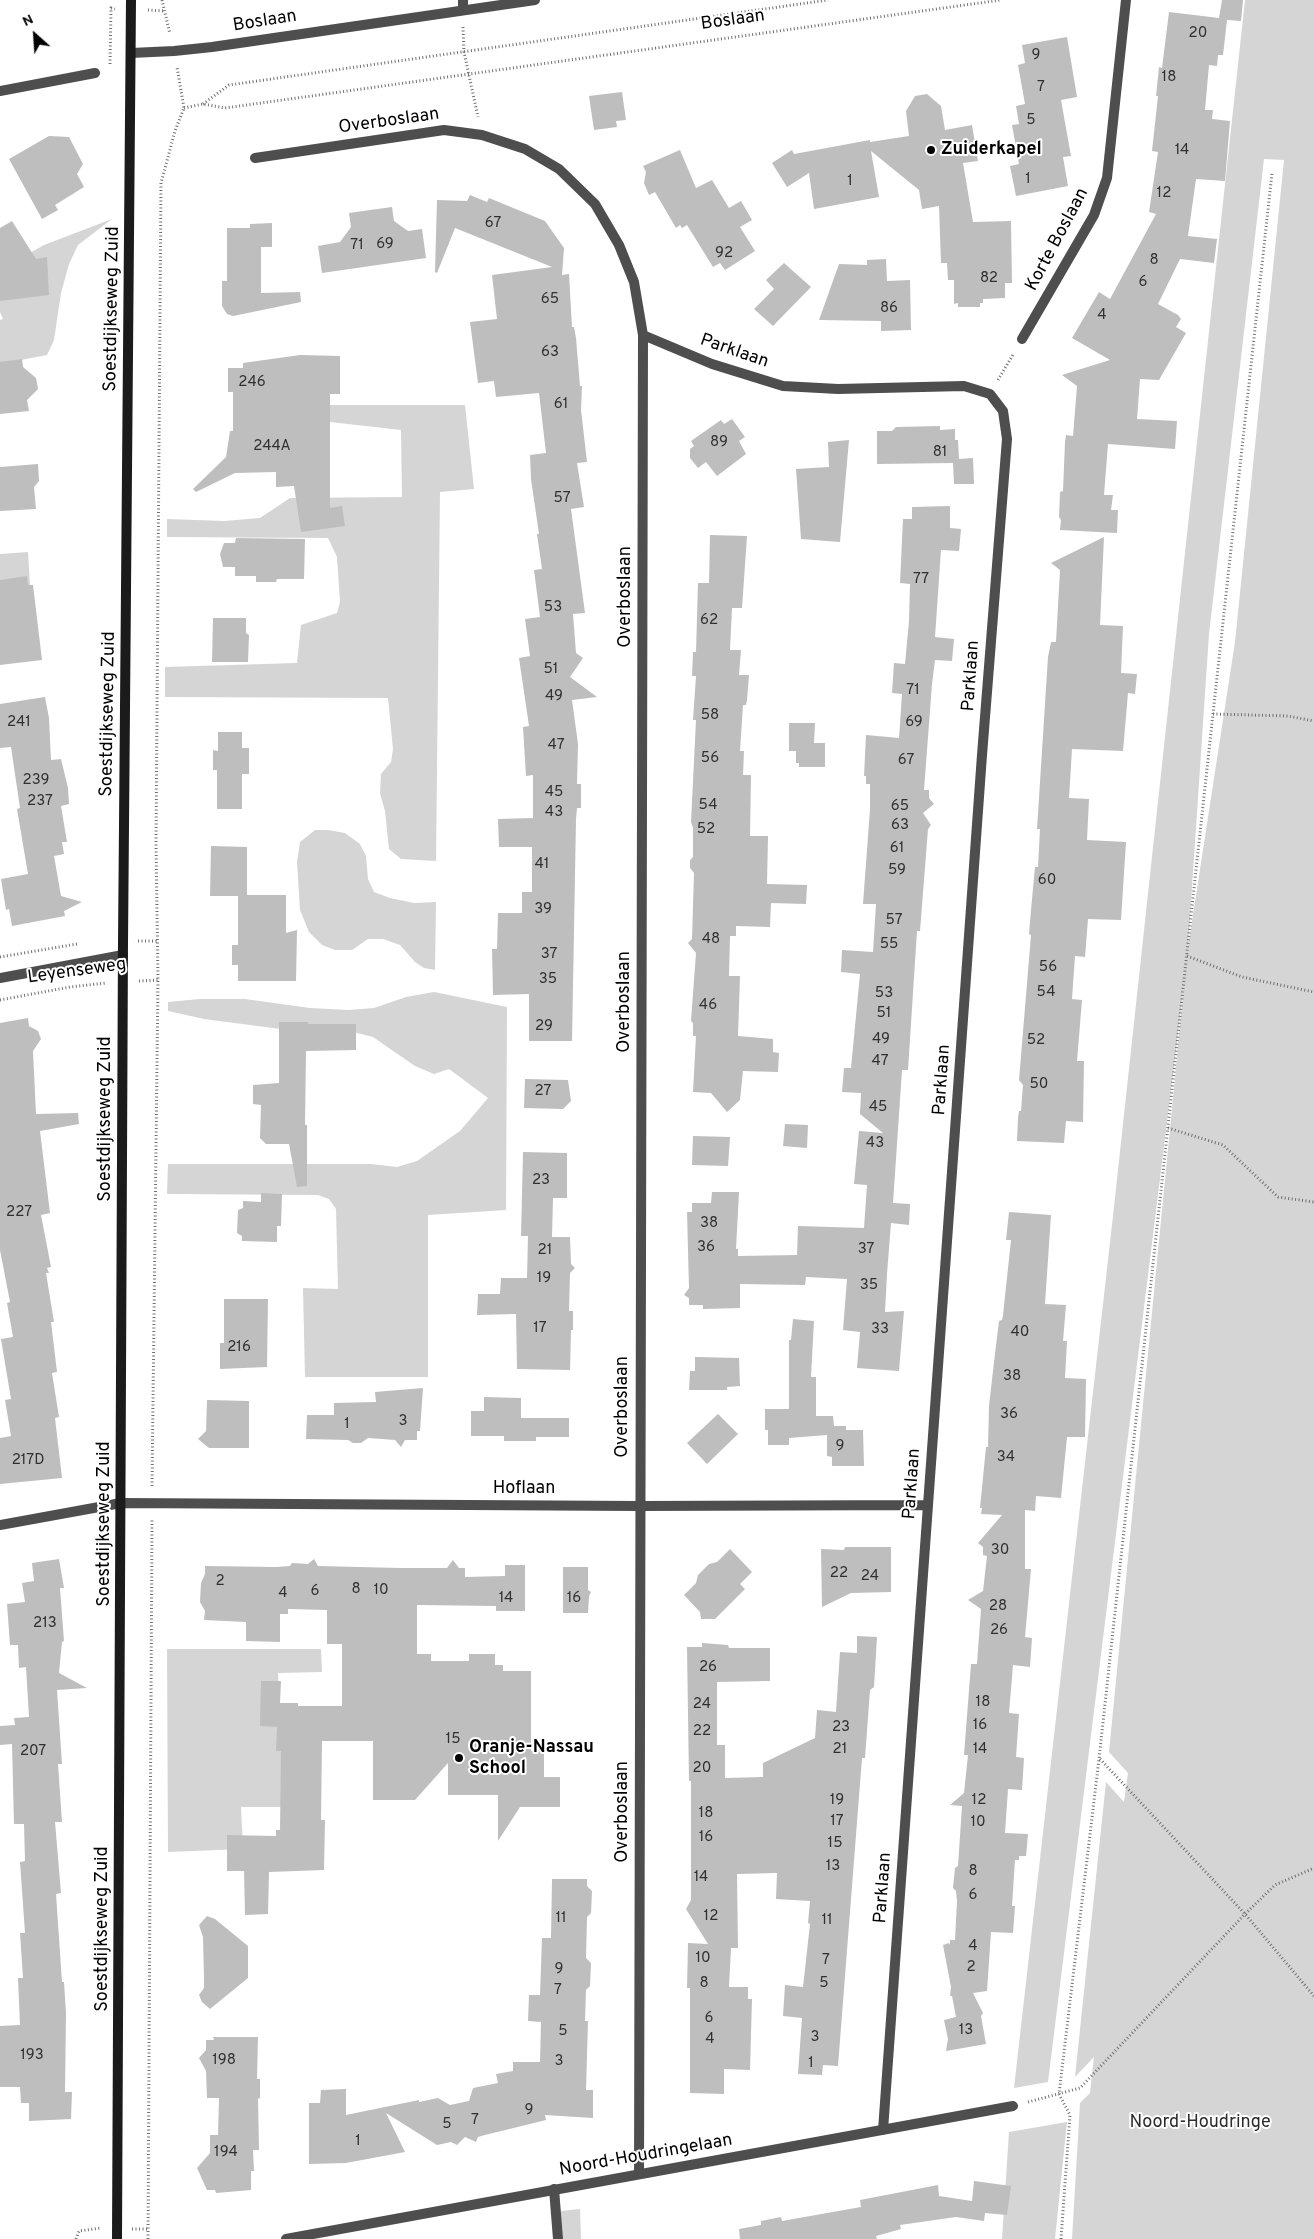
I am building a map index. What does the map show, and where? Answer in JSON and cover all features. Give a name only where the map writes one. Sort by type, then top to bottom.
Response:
[{"type":"main road","name":"Soestdijkseweg Zuid","points":[[117,2239],[123,956],[132,0]]},
{"type":"street","name":"Boslaan","points":[[132,53],[212,47],[463,5],[535,0]]},
{"type":"street","name":"Korte Boslaan","points":[[1022,339],[1094,215],[1107,178],[1126,0]]},
{"type":"street","points":[[0,91],[95,73]]},
{"type":"street","name":"Overboslaan","points":[[255,158],[444,130],[482,135],[525,149],[559,169],[595,204],[619,245],[634,282],[644,335],[639,1506],[639,2174]]},
{"type":"street","name":"Parklaan","points":[[644,335],[712,364],[784,386],[838,389],[964,386],[990,394],[1003,411],[1007,439],[928,1504],[884,2130]]},
{"type":"street","name":"Leyenseweg","points":[[0,978],[123,956]]},
{"type":"street","name":"Hoflaan","points":[[0,1525],[121,1503],[639,1506],[928,1504]]},
{"type":"street","name":"Noord-Houdringelaan","points":[[286,2239],[1013,2106]]},
{"type":"street","points":[[554,2190],[558,2239]]},
{"type":"path","name":"Boslaan","points":[[203,104],[229,85],[828,0]]},
{"type":"path","name":"Boslaan","points":[[158,980],[156,844],[161,183],[174,131],[184,108],[203,104],[225,108],[1001,0]]},
{"type":"path","points":[[463,5],[464,52],[482,135]]},
{"type":"path","points":[[1061,2239],[1070,2115],[1060,2094],[1099,1758],[1272,173]]},
{"type":"path","points":[[990,394],[1022,339]]},
{"type":"path","points":[[1214,714],[1288,716],[1314,720]]},
{"type":"path","points":[[1187,956],[1242,978],[1314,992]]},
{"type":"path","points":[[148,2239],[152,1503],[158,980]]},
{"type":"path","name":"Leyenseweg","points":[[0,1000],[70,987],[158,980]]},
{"type":"path","points":[[1168,1128],[1223,1145],[1278,1197],[1314,1202]]},
{"type":"path","points":[[1099,1758],[1245,1914],[1314,1996]]},
{"type":"path","points":[[1013,2106],[1080,2088],[1245,1914],[1275,1886],[1314,1868]]},
{"type":"green space","name":"Noord-Houdringe","points":[[1245,0],[1314,0],[1314,2239],[1072,2239],[1080,2103],[1090,2093],[1094,2057],[1075,2077],[1106,1782],[1124,1802],[1128,1773],[1109,1752],[1184,985],[1048,2082],[1014,2088],[1113,1216]],"holes":[[[1264,159],[1284,160],[1235,642],[1188,947],[1209,634]]]},
{"type":"green space","points":[[112,219],[78,245],[69,264],[61,293],[54,340],[47,355],[0,364],[0,320],[3,319],[0,312],[0,290],[17,260],[44,245]]},
{"type":"green space","points":[[330,405],[465,405],[474,489],[440,492],[436,861],[401,859],[389,849],[385,811],[380,793],[381,774],[391,762],[393,749],[388,698],[165,697],[165,667],[297,663],[301,625],[337,613],[340,602],[337,557],[328,538],[167,537],[167,519],[224,521],[260,518],[290,498],[402,497],[401,430],[330,422]]},
{"type":"green space","points":[[28,552],[31,601],[0,604],[0,554]]},
{"type":"green space","points":[[315,830],[345,833],[360,844],[366,856],[368,879],[374,892],[390,898],[414,903],[436,902],[435,970],[424,968],[415,962],[400,945],[383,939],[368,939],[352,950],[335,950],[322,945],[309,932],[300,910],[297,862],[300,842]]},
{"type":"green space","points":[[434,992],[507,1007],[506,1210],[428,1215],[428,1377],[305,1377],[303,1288],[338,1289],[336,1209],[329,1199],[318,1195],[167,1194],[168,1164],[371,1164],[397,1167],[417,1161],[460,1131],[488,1098],[449,1069],[434,1074],[415,1066],[373,1037],[353,1032],[334,1036],[204,1019],[168,1011],[168,1002],[200,999],[245,999],[310,1008],[349,1010],[374,1008],[406,997]]},
{"type":"green space","points":[[167,1649],[321,1649],[322,1672],[278,1673],[285,1807],[241,1807],[243,1849],[168,1852]]},
{"type":"green space","points":[[1067,2122],[1055,2239],[1002,2239],[1009,2132]]},
{"type":"green space","points":[[580,2209],[581,2239],[561,2239],[561,2211]]},
{"type":"building","points":[[1222,0],[1243,0],[1241,21],[1227,20],[1223,55],[1218,55],[1217,66],[1209,65],[1205,110],[1213,110],[1212,119],[1230,121],[1225,181],[1196,179],[1188,236],[1217,239],[1214,263],[1180,259],[1158,304],[1178,315],[1181,319],[1176,327],[1186,333],[1159,380],[1140,379],[1137,419],[1177,421],[1175,449],[1108,444],[1104,495],[1113,495],[1111,510],[1118,510],[1117,533],[1060,530],[1060,492],[1063,491],[1065,442],[1066,435],[1073,436],[1077,386],[1062,375],[1110,360],[1072,338],[1099,292],[1110,299],[1156,214],[1149,212],[1158,152],[1152,151],[1159,67],[1162,68],[1169,12],[1219,18]]},
{"type":"building","points":[[1067,37],[1077,97],[1061,100],[1071,156],[1063,157],[1068,186],[1016,196],[1010,166],[1019,164],[1012,125],[1019,124],[1016,106],[1025,104],[1018,65],[1025,63],[1022,45]]},
{"type":"building","points":[[622,92],[626,120],[616,121],[617,127],[594,130],[589,96]]},
{"type":"building","points":[[927,94],[941,106],[945,130],[972,125],[978,161],[963,163],[973,222],[1011,221],[1012,283],[1005,283],[1005,298],[983,299],[980,307],[958,307],[958,303],[954,304],[954,280],[948,280],[947,263],[941,263],[939,206],[922,209],[919,190],[871,151],[879,197],[814,209],[809,173],[787,187],[772,163],[792,150],[794,154],[870,140],[870,142],[909,136],[906,111],[915,96]]},
{"type":"building","points":[[49,136],[69,137],[83,164],[77,174],[84,187],[55,205],[58,210],[42,219],[9,159]]},
{"type":"building","points":[[680,150],[696,188],[712,180],[729,208],[741,201],[752,220],[740,227],[755,251],[725,270],[720,263],[713,267],[687,225],[682,228],[680,225],[676,228],[655,192],[649,195],[644,183],[646,172],[643,166]]},
{"type":"building","points":[[470,195],[487,202],[489,198],[545,221],[564,248],[562,275],[569,274],[572,327],[574,327],[576,338],[580,386],[582,386],[581,410],[587,462],[577,463],[584,507],[571,509],[585,613],[573,614],[576,653],[583,658],[570,677],[597,697],[572,700],[578,744],[577,784],[581,784],[581,808],[577,808],[576,819],[572,1041],[529,1041],[529,994],[493,995],[492,949],[497,949],[498,913],[522,913],[522,892],[532,892],[532,847],[499,847],[498,819],[533,818],[533,775],[526,776],[523,727],[529,726],[519,658],[530,656],[525,619],[540,617],[534,570],[542,569],[531,479],[530,455],[546,453],[539,393],[496,397],[494,381],[478,383],[470,322],[497,319],[492,275],[552,267],[455,228],[437,273],[435,272],[437,200],[467,201]]},
{"type":"building","points":[[392,207],[394,221],[408,231],[422,229],[426,258],[322,273],[318,246],[340,242],[351,227],[349,213]]},
{"type":"building","points":[[12,221],[36,259],[47,257],[49,295],[0,301],[0,228]]},
{"type":"building","points":[[272,223],[272,247],[261,247],[261,293],[300,292],[301,302],[233,316],[227,314],[222,306],[222,281],[227,281],[227,228],[250,228],[250,224]]},
{"type":"building","points":[[886,259],[887,281],[910,280],[911,330],[881,331],[881,321],[819,320],[839,264],[867,265],[867,260]]},
{"type":"building","points":[[784,263],[811,287],[773,326],[754,309],[774,289],[766,280]]},
{"type":"building","points":[[300,355],[340,356],[340,394],[330,394],[330,508],[342,506],[345,526],[301,532],[294,486],[276,487],[276,472],[235,473],[196,492],[193,489],[226,457],[230,431],[233,431],[233,392],[228,392],[228,368],[243,368],[243,363]]},
{"type":"building","points":[[22,359],[23,367],[36,378],[38,389],[27,400],[29,411],[0,414],[0,362]]},
{"type":"building","points":[[732,419],[745,437],[739,441],[746,454],[717,476],[706,462],[698,468],[690,458],[690,449],[694,446],[691,441],[721,420],[724,424]]},
{"type":"building","points":[[940,426],[940,430],[955,429],[955,440],[958,440],[959,459],[973,458],[974,484],[954,484],[953,463],[877,464],[877,431],[892,431],[896,427]]},
{"type":"building","points":[[849,440],[840,542],[801,539],[796,469],[829,467],[828,442]]},
{"type":"building","points":[[38,464],[39,481],[34,487],[36,509],[0,511],[0,467]]},
{"type":"building","points":[[950,506],[950,528],[961,529],[959,551],[941,550],[935,637],[954,639],[952,661],[935,660],[932,684],[924,790],[929,790],[929,798],[934,804],[923,813],[931,825],[928,829],[920,931],[917,931],[908,1070],[902,1070],[893,1203],[910,1204],[909,1225],[891,1223],[887,1274],[885,1312],[904,1311],[899,1371],[857,1368],[860,1332],[843,1330],[847,1279],[806,1277],[805,1285],[740,1284],[740,1308],[703,1309],[703,1305],[689,1305],[689,1298],[684,1295],[689,1288],[687,1212],[692,1212],[692,1203],[711,1203],[712,1192],[739,1192],[736,1249],[738,1249],[738,1256],[797,1255],[798,1226],[864,1228],[867,1185],[854,1184],[859,1131],[883,1133],[860,1114],[861,1093],[842,1092],[844,1068],[851,1068],[860,974],[841,972],[842,950],[873,952],[876,904],[863,904],[870,809],[870,784],[866,784],[866,776],[864,776],[866,735],[899,738],[902,694],[892,693],[894,663],[905,664],[910,584],[900,583],[903,519],[912,519],[912,507]]},
{"type":"building","points":[[710,535],[747,536],[742,608],[732,608],[730,650],[741,650],[739,675],[749,675],[746,705],[743,705],[740,751],[744,751],[743,775],[751,775],[750,836],[768,836],[767,884],[807,885],[806,904],[771,903],[770,927],[736,926],[736,936],[730,936],[729,976],[740,976],[738,1036],[773,1039],[773,1052],[779,1053],[778,1072],[743,1071],[740,1100],[727,1112],[711,1093],[693,1092],[696,1036],[693,1036],[693,1023],[691,1021],[696,953],[688,943],[692,939],[694,873],[690,868],[690,860],[693,857],[693,828],[691,822],[696,720],[693,720],[696,676],[692,676],[693,652],[696,652],[698,583],[709,583]]},
{"type":"building","points":[[1104,537],[1100,625],[1123,626],[1121,673],[1137,674],[1135,694],[1128,693],[1123,751],[1072,749],[1069,798],[1089,799],[1087,840],[1126,842],[1121,920],[1088,919],[1085,957],[1075,956],[1072,999],[1082,1000],[1077,1061],[1084,1061],[1083,1122],[1066,1121],[1064,1143],[1017,1141],[1023,1085],[1019,1080],[1031,935],[1029,934],[1035,867],[1038,867],[1040,829],[1037,829],[1048,657],[1051,642],[1056,642],[1060,570],[1051,563]]},
{"type":"building","points":[[236,538],[305,539],[304,579],[277,579],[276,582],[256,582],[256,576],[235,576],[235,567],[223,567],[220,554],[224,543],[235,543]]},
{"type":"building","points":[[27,576],[28,585],[33,585],[42,660],[0,665],[0,580]]},
{"type":"building","points":[[213,618],[246,618],[246,633],[249,635],[248,662],[212,662]]},
{"type":"building","points":[[45,697],[49,718],[51,760],[61,759],[68,788],[69,804],[61,806],[67,842],[62,842],[64,854],[54,856],[61,896],[82,902],[64,911],[65,916],[12,926],[9,909],[6,910],[1,879],[28,874],[17,809],[20,808],[11,747],[0,748],[0,704]]},
{"type":"building","points":[[789,723],[815,723],[814,743],[825,743],[825,767],[799,767],[799,763],[796,763],[796,751],[789,751]]},
{"type":"building","points":[[218,732],[242,732],[242,748],[249,748],[249,774],[242,774],[242,809],[217,809],[217,770],[213,770],[213,750],[218,751]]},
{"type":"building","points":[[211,846],[247,847],[247,895],[286,895],[286,933],[297,930],[296,981],[238,981],[238,965],[232,965],[232,945],[238,945],[238,896],[210,896]]},
{"type":"building","points":[[28,1018],[29,1026],[38,1031],[41,1039],[33,1051],[36,1114],[78,1113],[79,1124],[40,1131],[50,1213],[41,1215],[51,1267],[47,1268],[49,1273],[46,1273],[54,1322],[51,1322],[57,1372],[52,1373],[59,1417],[55,1418],[62,1478],[0,1484],[0,1438],[11,1436],[5,1400],[11,1399],[1,1339],[13,1337],[7,1303],[10,1302],[0,1250],[0,1023]]},
{"type":"building","points":[[279,1022],[356,1024],[356,1050],[306,1051],[305,1125],[307,1125],[307,1186],[297,1187],[289,1144],[266,1144],[260,1138],[261,1105],[253,1104],[253,1085],[279,1083]]},
{"type":"building","points":[[525,1079],[568,1080],[571,1101],[563,1109],[524,1108]]},
{"type":"building","points":[[785,1124],[808,1125],[807,1148],[783,1146]]},
{"type":"building","points":[[693,1136],[730,1137],[728,1166],[692,1165]]},
{"type":"building","points":[[523,1152],[567,1153],[567,1198],[553,1198],[552,1237],[570,1237],[571,1264],[575,1268],[570,1273],[569,1311],[573,1311],[573,1330],[571,1330],[570,1370],[517,1369],[516,1314],[477,1315],[478,1294],[500,1294],[501,1278],[527,1278],[528,1236],[521,1236]]},
{"type":"building","points":[[261,1193],[282,1194],[281,1226],[277,1226],[277,1242],[242,1241],[242,1236],[237,1233],[238,1210],[243,1208],[243,1201],[261,1202]]},
{"type":"building","points":[[1009,1212],[1051,1215],[1045,1304],[1066,1305],[1063,1341],[1067,1341],[1065,1378],[1086,1379],[1085,1437],[1067,1437],[1061,1498],[1036,1496],[1035,1511],[1025,1510],[1025,1569],[1031,1569],[1025,1637],[1032,1638],[1030,1667],[1013,1665],[1009,1713],[1019,1714],[1016,1757],[1024,1758],[1022,1790],[1008,1789],[1005,1833],[1028,1834],[1026,1856],[1019,1856],[1019,1860],[1015,1860],[1012,1906],[1015,1906],[1013,1933],[991,1932],[987,1991],[973,1993],[983,2013],[981,2016],[986,2044],[946,2051],[948,2039],[944,2020],[956,2017],[952,1996],[950,1996],[951,1987],[943,1945],[949,1943],[950,1945],[950,1940],[955,1940],[957,1901],[956,1891],[953,1888],[955,1868],[958,1866],[962,1806],[950,1805],[964,1793],[968,1755],[964,1755],[971,1664],[977,1664],[981,1609],[968,1600],[983,1591],[987,1556],[983,1555],[983,1547],[978,1543],[1002,1515],[981,1514],[982,1508],[980,1508],[986,1447],[988,1447],[989,1406],[994,1362],[999,1321],[1002,1320],[1003,1315],[1011,1240],[1006,1240]]},
{"type":"building","points":[[224,1299],[268,1299],[267,1367],[220,1369],[220,1343],[224,1343]]},
{"type":"building","points":[[793,1319],[814,1321],[811,1377],[816,1377],[816,1416],[833,1416],[834,1426],[846,1426],[846,1430],[863,1430],[864,1466],[832,1466],[832,1457],[827,1456],[827,1435],[789,1438],[789,1445],[768,1445],[768,1430],[765,1430],[765,1409],[789,1409],[789,1340],[791,1340]]},
{"type":"building","points":[[695,1357],[739,1358],[740,1386],[727,1387],[727,1390],[689,1390],[690,1371],[695,1371]]},
{"type":"building","points":[[423,1388],[420,1431],[417,1431],[417,1440],[405,1440],[401,1447],[395,1440],[368,1438],[361,1443],[353,1443],[348,1440],[306,1439],[307,1415],[334,1415],[334,1403],[376,1402],[375,1392]]},
{"type":"building","points":[[484,1397],[521,1398],[521,1418],[569,1418],[569,1437],[536,1437],[536,1441],[504,1441],[504,1436],[471,1436],[471,1411],[484,1411]]},
{"type":"building","points":[[207,1400],[249,1401],[249,1448],[209,1448],[198,1439],[206,1431]]},
{"type":"building","points":[[718,1414],[738,1434],[707,1464],[687,1443]]},
{"type":"building","points":[[845,1547],[891,1547],[891,1592],[851,1593],[822,1607],[821,1549],[844,1550]]},
{"type":"building","points":[[730,1549],[752,1572],[740,1584],[745,1589],[715,1619],[701,1619],[700,1612],[684,1595],[696,1583],[698,1575],[709,1564],[717,1562]]},
{"type":"building","points":[[59,1559],[64,1588],[60,1588],[64,1641],[62,1642],[59,1673],[87,1688],[57,1690],[62,1764],[58,1764],[62,1822],[55,1822],[61,1893],[56,1894],[66,2013],[65,2092],[72,2092],[71,2119],[29,2121],[29,2103],[21,2103],[20,2087],[0,2087],[0,2026],[20,2025],[18,1978],[23,1978],[20,1933],[25,1933],[20,1862],[25,1861],[24,1824],[14,1824],[12,1744],[0,1745],[0,1726],[15,1725],[14,1718],[29,1717],[26,1667],[19,1668],[18,1645],[10,1645],[7,1604],[25,1602],[22,1583],[34,1581],[32,1563]]},
{"type":"building","name":"Oranje-Nassau School","points":[[314,1559],[318,1566],[401,1568],[447,1568],[453,1560],[459,1568],[465,1568],[465,1577],[505,1576],[505,1565],[525,1565],[525,1611],[496,1611],[496,1606],[417,1605],[417,1654],[431,1654],[431,1661],[469,1661],[469,1654],[495,1654],[495,1665],[503,1665],[503,1671],[531,1671],[531,1751],[544,1751],[544,1777],[560,1777],[560,1807],[520,1807],[498,1841],[498,1795],[448,1795],[448,1763],[415,1800],[373,1800],[373,1741],[322,1741],[321,1820],[325,1820],[324,1870],[269,1872],[268,1914],[245,1915],[244,1871],[227,1871],[227,1835],[276,1836],[276,1830],[280,1830],[281,1751],[276,1751],[277,1727],[260,1726],[261,1681],[281,1681],[280,1703],[298,1703],[298,1706],[342,1706],[342,1644],[327,1644],[327,1610],[288,1609],[288,1614],[280,1614],[280,1642],[246,1641],[246,1622],[204,1620],[205,1611],[200,1602],[201,1583],[205,1574],[205,1566],[276,1567],[290,1566],[292,1563],[308,1564]]},
{"type":"building","points":[[563,1567],[588,1567],[588,1590],[591,1592],[588,1613],[563,1613]]},
{"type":"building","points":[[857,1636],[877,1637],[874,1687],[870,1690],[865,1758],[862,1758],[838,2066],[823,2065],[822,2075],[798,2074],[802,2018],[783,2016],[785,1985],[803,1987],[810,1924],[808,1923],[810,1901],[776,1899],[777,1873],[737,1874],[738,1948],[731,1948],[729,1987],[748,1987],[748,1999],[752,1999],[750,2070],[724,2069],[724,2094],[690,2093],[690,1988],[687,1988],[688,1943],[708,1944],[686,1909],[691,1900],[691,1781],[689,1781],[687,1647],[702,1647],[702,1643],[728,1645],[729,1648],[770,1648],[770,1681],[717,1682],[717,1745],[725,1745],[725,1778],[763,1777],[763,1763],[815,1738],[817,1710],[836,1712],[840,1652],[857,1653]]},
{"type":"building","points":[[552,1879],[587,1879],[587,1886],[592,1891],[591,1913],[587,1917],[586,1958],[591,1963],[590,1986],[586,1990],[585,2021],[588,2021],[586,2090],[593,2090],[593,2118],[545,2115],[546,2120],[478,2137],[476,2142],[465,2137],[457,2145],[451,2142],[437,2145],[386,2113],[405,2152],[346,2163],[309,2164],[309,2103],[320,2103],[321,2090],[346,2089],[346,2115],[438,2098],[450,2105],[469,2101],[473,2088],[498,2083],[496,2074],[513,2071],[513,2062],[540,2062],[541,2022],[528,2021],[529,1995],[540,1995],[542,1938],[551,1938]]},
{"type":"building","points":[[207,1916],[215,1919],[248,1946],[248,1978],[210,2009],[202,2002],[199,1995],[204,1988],[204,1978],[203,1937],[199,1925]]},
{"type":"building","points":[[213,2037],[258,2037],[257,2079],[260,2079],[260,2099],[258,2098],[259,2150],[253,2150],[254,2171],[251,2171],[251,2190],[216,2193],[215,2190],[207,2190],[197,2168],[210,2153],[210,2135],[218,2135],[219,2098],[207,2098],[206,2071],[199,2058],[206,2050],[206,2040],[214,2040]]},
{"type":"building","points":[[974,2181],[1011,2186],[1007,2215],[985,2213],[984,2221],[956,2217],[900,2225],[901,2229],[876,2236],[877,2239],[740,2239],[739,2229],[761,2225],[761,2221],[781,2217],[782,2221],[861,2207],[860,2200],[938,2185],[939,2196],[972,2201]]},
{"type":"place","name":"Zuiderkapel","points":[[931,150]]},
{"type":"place","name":"Oranje-Nassau School","points":[[459,1758]]}]
